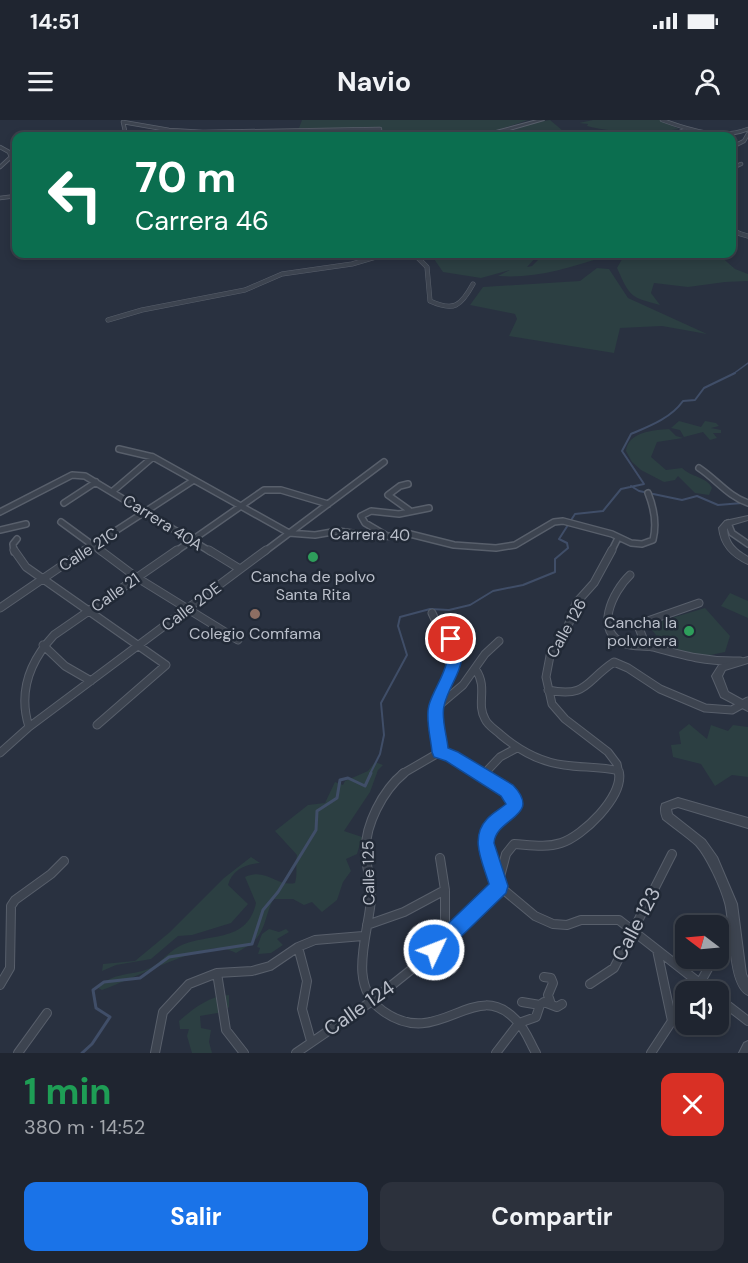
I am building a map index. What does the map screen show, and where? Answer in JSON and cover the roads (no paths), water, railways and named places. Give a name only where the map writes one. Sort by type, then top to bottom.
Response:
[{"type":"street","points":[[497,132],[542,120]]},
{"type":"street","points":[[662,120],[685,130],[748,131],[744,141],[736,145]]},
{"type":"street","points":[[123,132],[123,122],[169,130],[214,132],[380,129],[376,132]]},
{"type":"street","points":[[680,132],[685,130]]},
{"type":"street","points":[[0,147],[9,152],[11,157],[0,168]]},
{"type":"street","points":[[736,166],[741,164]]},
{"type":"street","points":[[108,320],[142,310],[244,290],[282,274],[352,264],[372,258]]},
{"type":"street","points":[[418,258],[427,267],[430,301],[442,307],[457,307],[464,302],[473,284]]},
{"type":"street","name":"Carrera 40","points":[[119,450],[153,457],[289,533],[315,535],[338,531],[370,536],[418,535],[454,545],[496,548],[514,545],[554,522],[563,520],[612,534],[618,538]]},
{"type":"street","points":[[113,491],[153,457]]},
{"type":"street","name":"Calle 20E","points":[[0,753],[29,727],[384,462]]},
{"type":"street","points":[[699,468],[717,480],[732,497],[748,503]]},
{"type":"street","name":"Carrera 40A","points":[[0,512],[72,475],[85,476],[240,569]]},
{"type":"street","name":"Calle 21C","points":[[0,608],[42,578],[194,480]]},
{"type":"street","points":[[64,503],[96,482]]},
{"type":"street","points":[[408,484],[400,486],[388,495],[409,510]]},
{"type":"street","name":"Calle 21","points":[[29,727],[23,700],[31,664],[43,645],[136,577],[260,492],[268,489],[281,490],[328,504]]},
{"type":"street","points":[[618,538],[636,544],[653,540],[654,515],[648,493]]},
{"type":"street","points":[[387,536],[364,523],[360,518],[371,510],[398,514],[409,510],[429,508]]},
{"type":"street","points":[[748,518],[728,523],[723,528],[723,536],[729,547],[736,555],[748,561]]},
{"type":"street","points":[[61,522],[136,577],[238,640]]},
{"type":"street","points":[[728,523],[732,533],[748,544]]},
{"type":"street","points":[[0,530],[26,524]]},
{"type":"street","name":"Calle 126","points":[[548,690],[546,670],[549,652],[564,635],[577,602],[595,582],[618,538]]},
{"type":"street","points":[[17,539],[12,548],[16,557],[42,578],[166,665],[97,724]]},
{"type":"street","points":[[630,575],[621,583],[611,598],[608,610],[610,628],[614,637],[621,643],[646,646],[708,662],[747,660]]},
{"type":"street","points":[[646,646],[639,627],[642,623],[699,603]]},
{"type":"street","points":[[432,613],[439,628],[451,639],[455,647],[451,676],[436,707],[440,752],[483,775],[507,790],[514,798],[513,810],[489,829],[486,843],[499,885],[535,916],[553,924],[567,925],[581,920],[619,920],[697,981]]},
{"type":"street","points":[[436,707],[460,688],[476,670],[482,656],[499,641]]},
{"type":"street","points":[[43,645],[65,666],[91,681]]},
{"type":"street","points":[[746,705],[724,694],[719,685],[718,671],[747,660]]},
{"type":"street","points":[[499,885],[506,854],[514,844],[550,847],[559,845],[594,821],[613,797],[621,777],[614,759],[600,743],[561,715],[551,702],[548,690],[566,695],[577,693],[610,663],[614,662],[626,666],[650,684],[708,709],[729,711],[746,705]]},
{"type":"street","points":[[476,670],[482,677],[484,686],[482,711],[484,719],[515,748],[550,762],[574,766],[597,765],[619,771]]},
{"type":"street","points":[[483,775],[500,757],[515,748]]},
{"type":"street","name":"Calle 125","points":[[372,1001],[363,969],[363,936],[367,925],[370,897],[368,832],[398,778],[440,752]]},
{"type":"street","points":[[748,823],[678,802],[666,807],[667,816],[701,843],[713,861],[731,904],[740,976],[748,989]]},
{"type":"street","name":"Calle 123","points":[[590,984],[614,968],[672,854]]},
{"type":"street","points":[[440,858],[445,890],[445,939]]},
{"type":"street","points":[[0,986],[10,968],[11,906],[20,895],[51,874],[64,861]]},
{"type":"street","name":"Calle 124","points":[[296,1053],[372,1001],[422,961],[499,885]]},
{"type":"street","name":"Calle 125","points":[[367,925],[404,912],[445,890]]},
{"type":"street","points":[[729,932],[734,924]]},
{"type":"street","points":[[154,1053],[163,1012],[189,984],[218,974],[252,971],[270,966],[298,947],[315,940],[363,936]]},
{"type":"street","points":[[298,947],[307,981],[302,1010],[311,1041]]},
{"type":"street","points":[[651,1053],[672,1021],[657,950]]},
{"type":"street","points":[[218,974],[226,1030],[244,1053]]},
{"type":"street","points":[[544,977],[551,978],[553,983],[548,995],[551,1004]]},
{"type":"street","points":[[372,1001],[380,1009],[393,1016],[422,1024],[448,1017],[472,1005],[487,1002],[506,1012],[519,1023],[536,1053]]},
{"type":"street","points":[[522,1002],[540,1005],[544,1002],[557,1007],[562,1004]]},
{"type":"street","points":[[495,1053],[519,1023],[536,1017],[540,1005]]},
{"type":"street","points":[[729,1006],[748,1021]]},
{"type":"street","points":[[18,1053],[46,1013]]},
{"type":"street","points":[[745,1053],[748,1047]]},
{"type":"waterway","points":[[733,374],[748,363]]},
{"type":"waterway","points":[[632,487],[644,484],[622,451],[631,434],[660,421],[683,401],[695,400],[704,388],[733,374]]},
{"type":"waterway","points":[[370,774],[380,754],[384,735],[381,703],[407,655],[398,626],[400,617],[430,609],[449,610],[470,605],[493,591],[523,585],[555,572],[555,559],[568,548],[567,543],[559,539],[575,514],[603,511],[621,489],[632,487]]},
{"type":"waterway","points":[[632,487],[639,491],[682,500],[697,496],[718,505],[742,503]]},
{"type":"waterway","points":[[82,1053],[92,1044],[110,1017],[96,1008],[93,990],[104,982],[140,978],[169,957],[252,944],[263,910],[278,892],[316,830],[317,811],[337,798],[340,780],[348,778],[365,786],[371,773]]},
{"type":"place","name":"Cancha de polvo Santa Rita","points":[[313,557]]},
{"type":"place","name":"Colegio Comfama","points":[[255,614]]},
{"type":"place","name":"Cancha la polvorera","points":[[689,631]]}]
